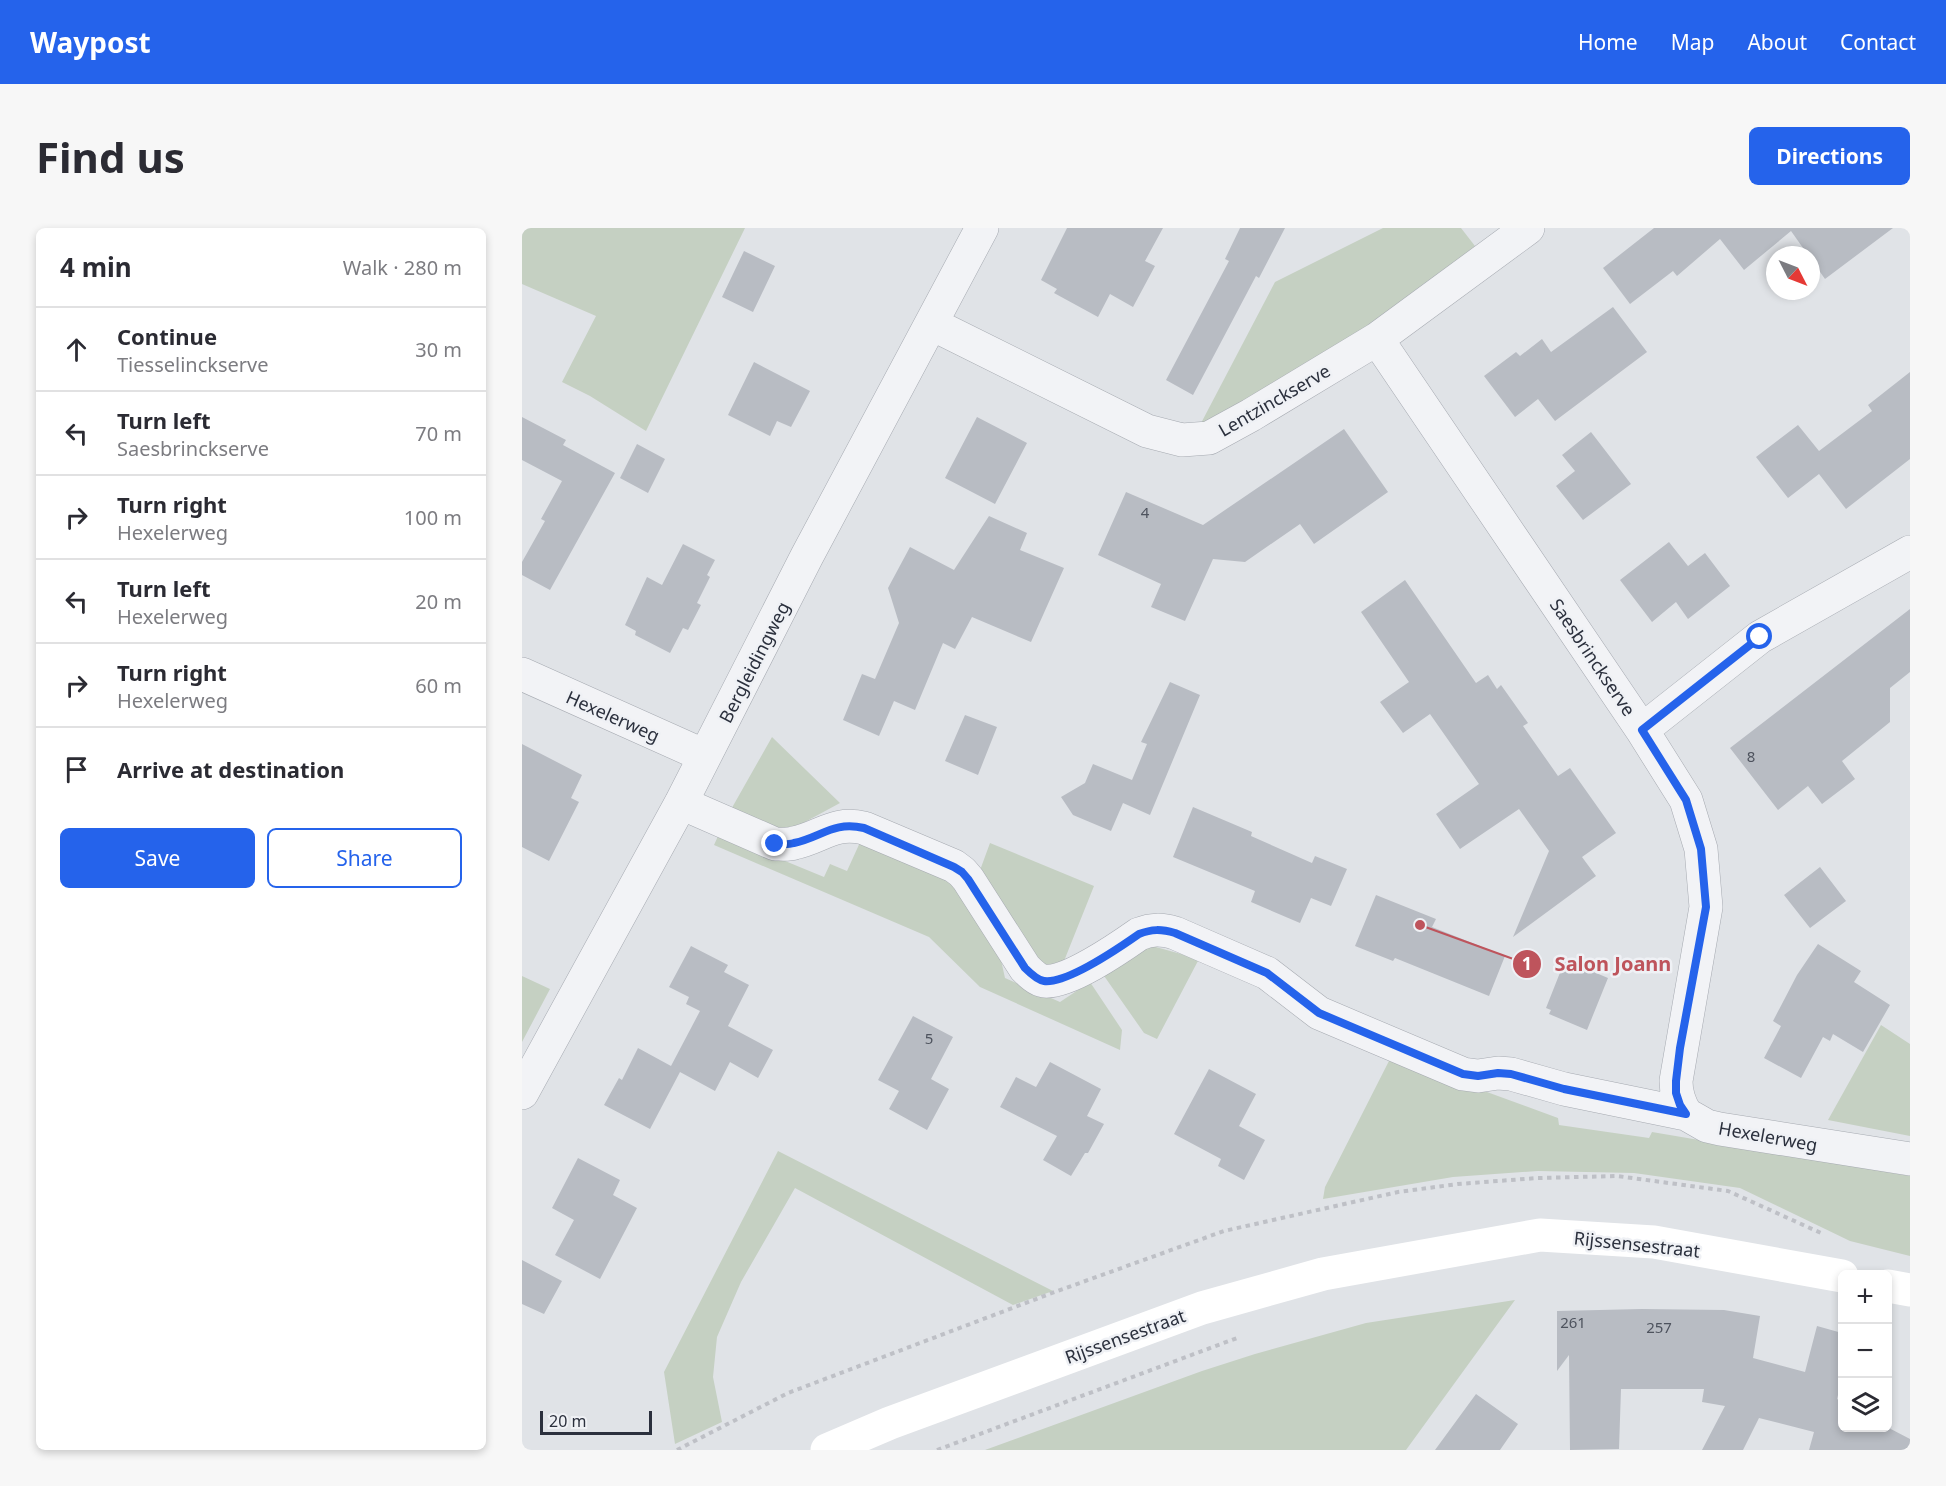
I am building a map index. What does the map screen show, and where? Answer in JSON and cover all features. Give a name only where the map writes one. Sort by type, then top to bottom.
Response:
[{"type":"main road","name":"Rijssensestraat","points":[[827,1450],[890,1423],[1202,1308],[1323,1274],[1540,1235],[1654,1242],[1838,1275]]},
{"type":"main road","points":[[1892,1287],[1910,1290]]},
{"type":"street","name":"Bergleidingweg","points":[[522,1093],[681,803],[807,556],[982,228]]},
{"type":"street","name":"Lentzinckserve","points":[[932,324],[1147,431],[1182,440],[1209,438],[1377,339],[1528,228]]},
{"type":"street","name":"Saesbrinckserve","points":[[1377,339],[1642,730],[1686,800],[1701,849],[1706,907],[1676,1081],[1676,1093],[1686,1114]]},
{"type":"street","points":[[1642,730],[1760,637],[1910,552]]},
{"type":"street","name":"Hexelerweg","points":[[522,674],[705,756]]},
{"type":"street","name":"Hexelerweg","points":[[681,803],[775,844],[792,844],[839,826],[853,825],[954,867],[968,879],[1025,968],[1033,976],[1044,981],[1071,976],[1139,934],[1162,929],[1267,973],[1319,1013],[1463,1074],[1478,1076],[1511,1074],[1564,1089],[1686,1114],[1707,1126],[1720,1129],[1910,1159]]},
{"type":"path","points":[[937,1450],[1241,1337]]},
{"type":"green space","points":[[522,228],[745,228],[646,431],[590,396],[562,382],[596,316],[522,284]]},
{"type":"green space","points":[[1383,228],[1461,228],[1475,246],[1414,294],[1364,329],[1199,427],[1275,282]]},
{"type":"green space","points":[[772,737],[840,803],[779,836],[729,813]]},
{"type":"green space","points":[[719,834],[824,877],[830,864],[847,871],[862,838],[950,875],[999,951],[1005,978],[1060,1002],[1090,982],[1122,1030],[1120,1050],[980,987],[929,937],[714,845]]},
{"type":"green space","points":[[990,843],[1094,886],[1064,961],[1044,966],[979,873]]},
{"type":"green space","points":[[1145,944],[1199,959],[1157,1039],[1144,1033],[1102,973]]},
{"type":"green space","points":[[522,976],[550,989],[522,1042]]},
{"type":"green space","points":[[1881,1025],[1910,1044],[1910,1136],[1828,1120]]},
{"type":"green space","points":[[1391,1057],[1558,1118],[1559,1125],[1649,1138],[1652,1132],[1910,1176],[1910,1256],[1850,1241],[1740,1188],[1634,1173],[1538,1171],[1453,1177],[1323,1199],[1325,1187]]},
{"type":"green space","points":[[778,1151],[1053,1291],[1013,1305],[795,1188],[741,1282],[717,1337],[713,1377],[722,1422],[675,1444],[664,1372]]},
{"type":"green space","points":[[1515,1300],[1406,1450],[985,1450],[1255,1354],[1366,1323]]},
{"type":"building","points":[[1067,228],[1163,228],[1145,261],[1155,266],[1133,307],[1110,294],[1098,317],[1054,293],[1057,289],[1041,280]]},
{"type":"building","points":[[1240,228],[1285,228],[1259,278],[1256,276],[1193,395],[1166,380],[1229,261],[1225,259]]},
{"type":"building","points":[[1654,228],[1893,228],[1825,279],[1820,272],[1820,246],[1802,246],[1791,231],[1773,246],[1766,246],[1766,252],[1744,270],[1720,239],[1677,276],[1673,271],[1630,304],[1603,268]]},
{"type":"building","points":[[744,251],[775,266],[753,312],[722,297]]},
{"type":"building","points":[[1613,307],[1647,352],[1555,421],[1538,399],[1515,417],[1484,376],[1516,352],[1520,356],[1542,339],[1551,352]]},
{"type":"building","points":[[754,362],[810,391],[791,427],[777,421],[770,436],[728,415]]},
{"type":"building","points":[[1910,372],[1910,459],[1846,509],[1819,474],[1788,498],[1756,457],[1798,425],[1819,451],[1872,411],[1868,405]]},
{"type":"building","points":[[522,417],[566,440],[563,445],[615,473],[550,590],[522,575],[522,562],[545,521],[541,519],[562,481],[522,460]]},
{"type":"building","points":[[977,417],[1027,443],[995,504],[945,478]]},
{"type":"building","points":[[1344,429],[1388,492],[1314,544],[1300,524],[1245,562],[1213,559],[1185,621],[1151,607],[1161,584],[1098,555],[1126,492],[1203,525]]},
{"type":"building","points":[[1591,432],[1631,484],[1583,520],[1556,486],[1575,471],[1562,455]]},
{"type":"building","points":[[637,444],[665,459],[648,493],[620,478]]},
{"type":"building","points":[[989,516],[1027,533],[1020,550],[1064,568],[1031,642],[972,617],[955,649],[943,643],[915,710],[894,701],[879,736],[843,720],[862,674],[875,679],[899,623],[888,588],[910,547],[954,570]]},
{"type":"building","points":[[1669,542],[1688,566],[1705,553],[1730,586],[1688,619],[1676,602],[1652,622],[1620,580]]},
{"type":"building","points":[[683,544],[715,560],[707,575],[710,577],[697,603],[701,605],[688,630],[683,628],[670,653],[635,635],[636,631],[625,625],[647,577],[662,585]]},
{"type":"building","points":[[1405,580],[1476,683],[1488,675],[1497,689],[1501,685],[1528,723],[1523,726],[1558,776],[1570,768],[1616,833],[1582,857],[1596,876],[1513,937],[1549,851],[1519,809],[1460,849],[1436,814],[1479,784],[1430,714],[1403,733],[1380,702],[1409,682],[1361,612]]},
{"type":"building","points":[[1910,609],[1910,672],[1890,688],[1890,722],[1842,761],[1855,779],[1822,804],[1808,786],[1778,810],[1730,748]]},
{"type":"building","points":[[1170,682],[1200,695],[1150,815],[1123,803],[1111,831],[1073,815],[1061,797],[1085,783],[1093,764],[1132,780],[1147,744],[1141,742]]},
{"type":"building","points":[[965,715],[997,727],[978,775],[945,761]]},
{"type":"building","points":[[522,744],[582,775],[571,798],[579,802],[549,861],[522,847]]},
{"type":"building","points":[[1193,807],[1252,832],[1251,836],[1312,863],[1315,856],[1347,869],[1331,906],[1311,898],[1300,923],[1251,902],[1255,891],[1173,857]]},
{"type":"building","points":[[1820,867],[1846,901],[1810,928],[1784,895]]},
{"type":"building","points":[[1376,895],[1436,919],[1432,927],[1505,956],[1489,996],[1395,958],[1393,961],[1355,946]]},
{"type":"building","points":[[1818,944],[1861,971],[1854,982],[1890,1005],[1863,1052],[1833,1034],[1830,1041],[1823,1037],[1801,1078],[1764,1058],[1781,1026],[1773,1021],[1797,975]]},
{"type":"building","points":[[691,946],[728,965],[724,972],[749,985],[728,1026],[773,1050],[758,1078],[730,1062],[715,1091],[680,1072],[650,1129],[604,1105],[619,1078],[622,1080],[638,1048],[671,1066],[700,1011],[686,1004],[689,997],[669,987]]},
{"type":"building","points":[[1565,960],[1608,978],[1587,1030],[1549,1014],[1551,1010],[1546,1008]]},
{"type":"building","points":[[913,1016],[953,1037],[931,1079],[949,1089],[927,1130],[889,1109],[899,1091],[878,1080]]},
{"type":"building","points":[[1050,1062],[1101,1089],[1087,1116],[1104,1124],[1088,1153],[1085,1153],[1071,1176],[1043,1160],[1057,1136],[1000,1107],[1016,1077],[1036,1087]]},
{"type":"building","points":[[1209,1069],[1256,1094],[1239,1126],[1265,1140],[1244,1180],[1218,1166],[1221,1159],[1174,1134]]},
{"type":"building","points":[[578,1158],[620,1180],[613,1195],[637,1208],[600,1279],[555,1255],[574,1220],[552,1208]]},
{"type":"building","points":[[522,1260],[562,1281],[544,1314],[522,1304]]},
{"type":"building","points":[[1724,1310],[1760,1316],[1753,1358],[1805,1372],[1817,1326],[1838,1332],[1838,1432],[1892,1432],[1892,1430],[1910,1439],[1910,1450],[1809,1450],[1814,1432],[1759,1418],[1743,1450],[1702,1450],[1725,1406],[1702,1402],[1704,1389],[1621,1389],[1619,1449],[1570,1450],[1569,1355],[1557,1371],[1557,1311]]},
{"type":"building","points":[[1476,1394],[1518,1424],[1500,1450],[1435,1450]]},
{"type":"place","name":"Salon Joann","points":[[1420,925]]},
{"type":"route","points":[[775,844],[792,844],[839,826],[853,825],[954,867],[968,879],[1025,968],[1033,976],[1044,981],[1071,976],[1139,934],[1162,929],[1267,973],[1319,1013],[1463,1074],[1478,1076],[1511,1074],[1564,1089],[1686,1114],[1676,1093],[1676,1081],[1706,907],[1701,849],[1686,800],[1642,730],[1760,637]]}]
